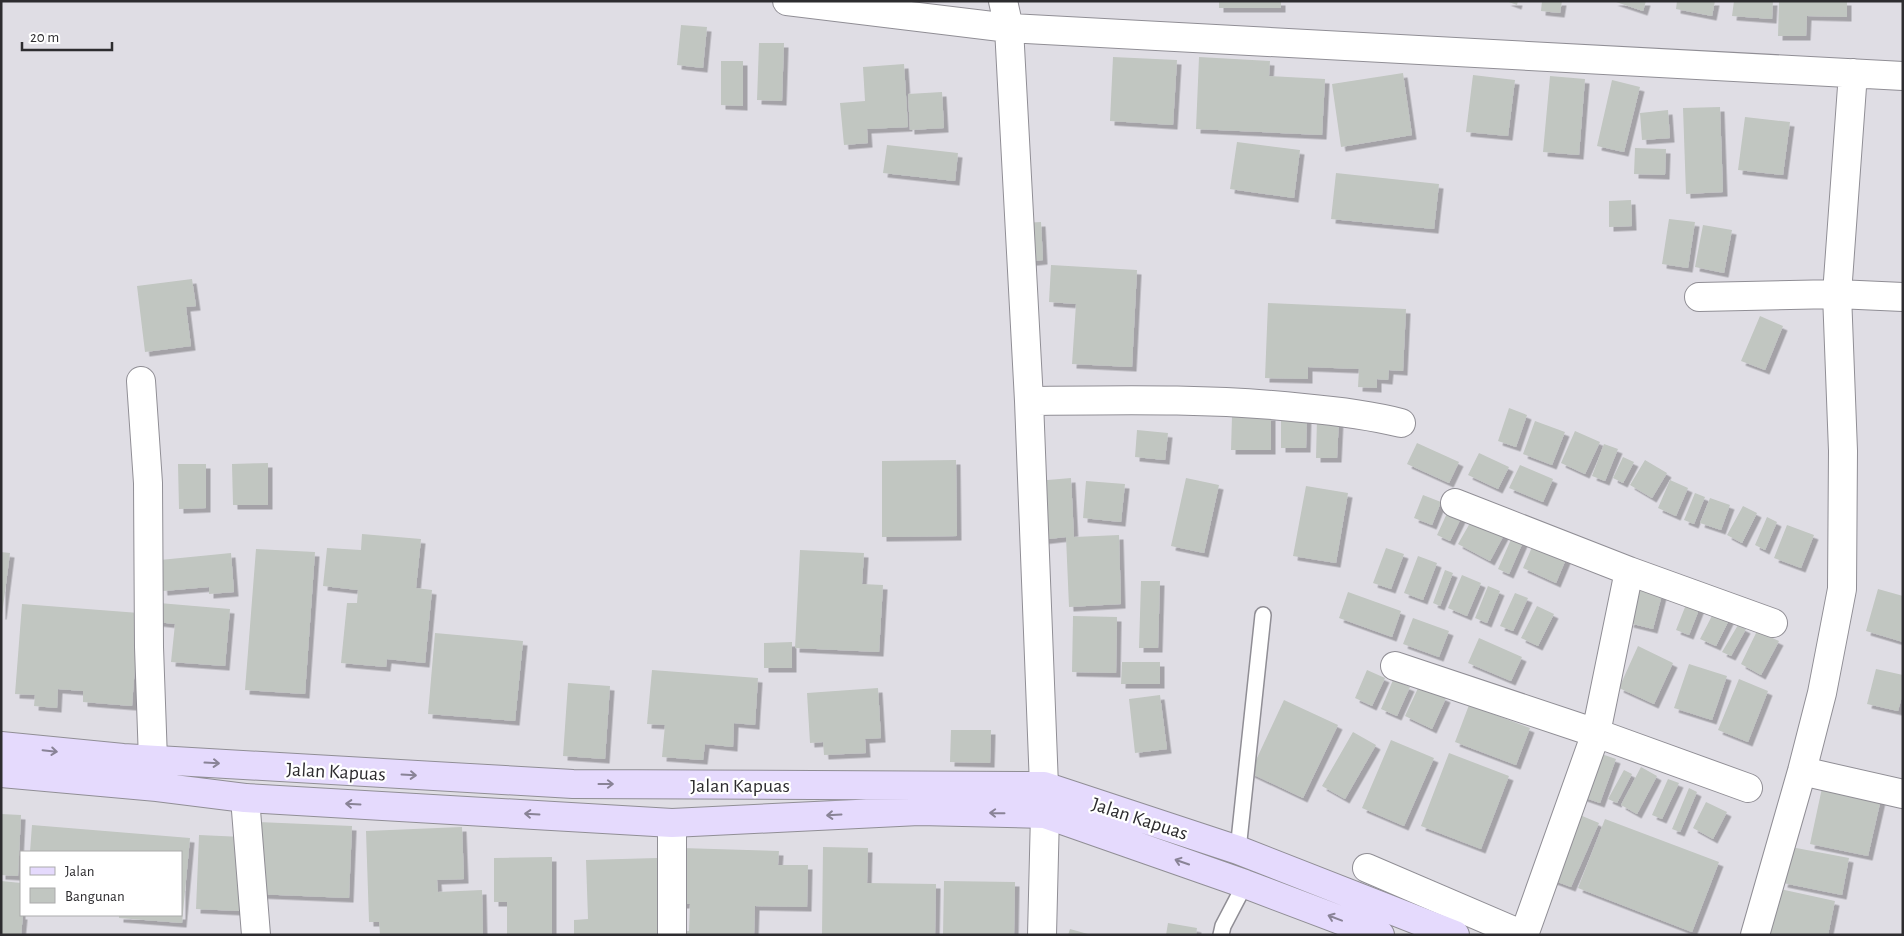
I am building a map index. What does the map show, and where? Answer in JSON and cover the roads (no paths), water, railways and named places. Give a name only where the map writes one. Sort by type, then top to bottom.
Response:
[{"type":"street","points":[[787,1],[1009,28],[1903,76]]},
{"type":"street","points":[[1003,1],[1009,28],[1029,401],[1044,786]]},
{"type":"street","points":[[1755,935],[1802,771],[1822,693],[1842,589],[1843,451],[1837,294],[1853,73]]},
{"type":"street","points":[[1699,297],[1837,294],[1903,298]]},
{"type":"street","points":[[141,381],[148,483],[149,646],[153,760]]},
{"type":"street","points":[[1029,401],[1160,400],[1247,402],[1370,415],[1401,423]]},
{"type":"street","points":[[1455,502],[1629,571],[1773,623]]},
{"type":"street","points":[[1367,868],[1524,935],[1596,733],[1629,571]]},
{"type":"street","points":[[1395,666],[1596,733],[1748,788]]},
{"type":"street","name":"Jalan Kapuas","points":[[1,746],[153,760],[573,784],[1044,786],[1238,850],[1455,935]]},
{"type":"street","points":[[1802,771],[1903,794]]},
{"type":"street","name":"Jalan Kapuas","points":[[1,773],[158,787],[245,798],[672,822],[919,811],[1045,814],[1245,884],[1380,935]]},
{"type":"street","points":[[570,816],[573,784]]},
{"type":"street","points":[[245,798],[256,935]]},
{"type":"street","points":[[1042,935],[1045,814]]},
{"type":"street","points":[[672,822],[672,935]]},
{"type":"lane","points":[[1238,850],[1264,615]]},
{"type":"lane","points":[[1221,935],[1223,926],[1245,884]]}]
